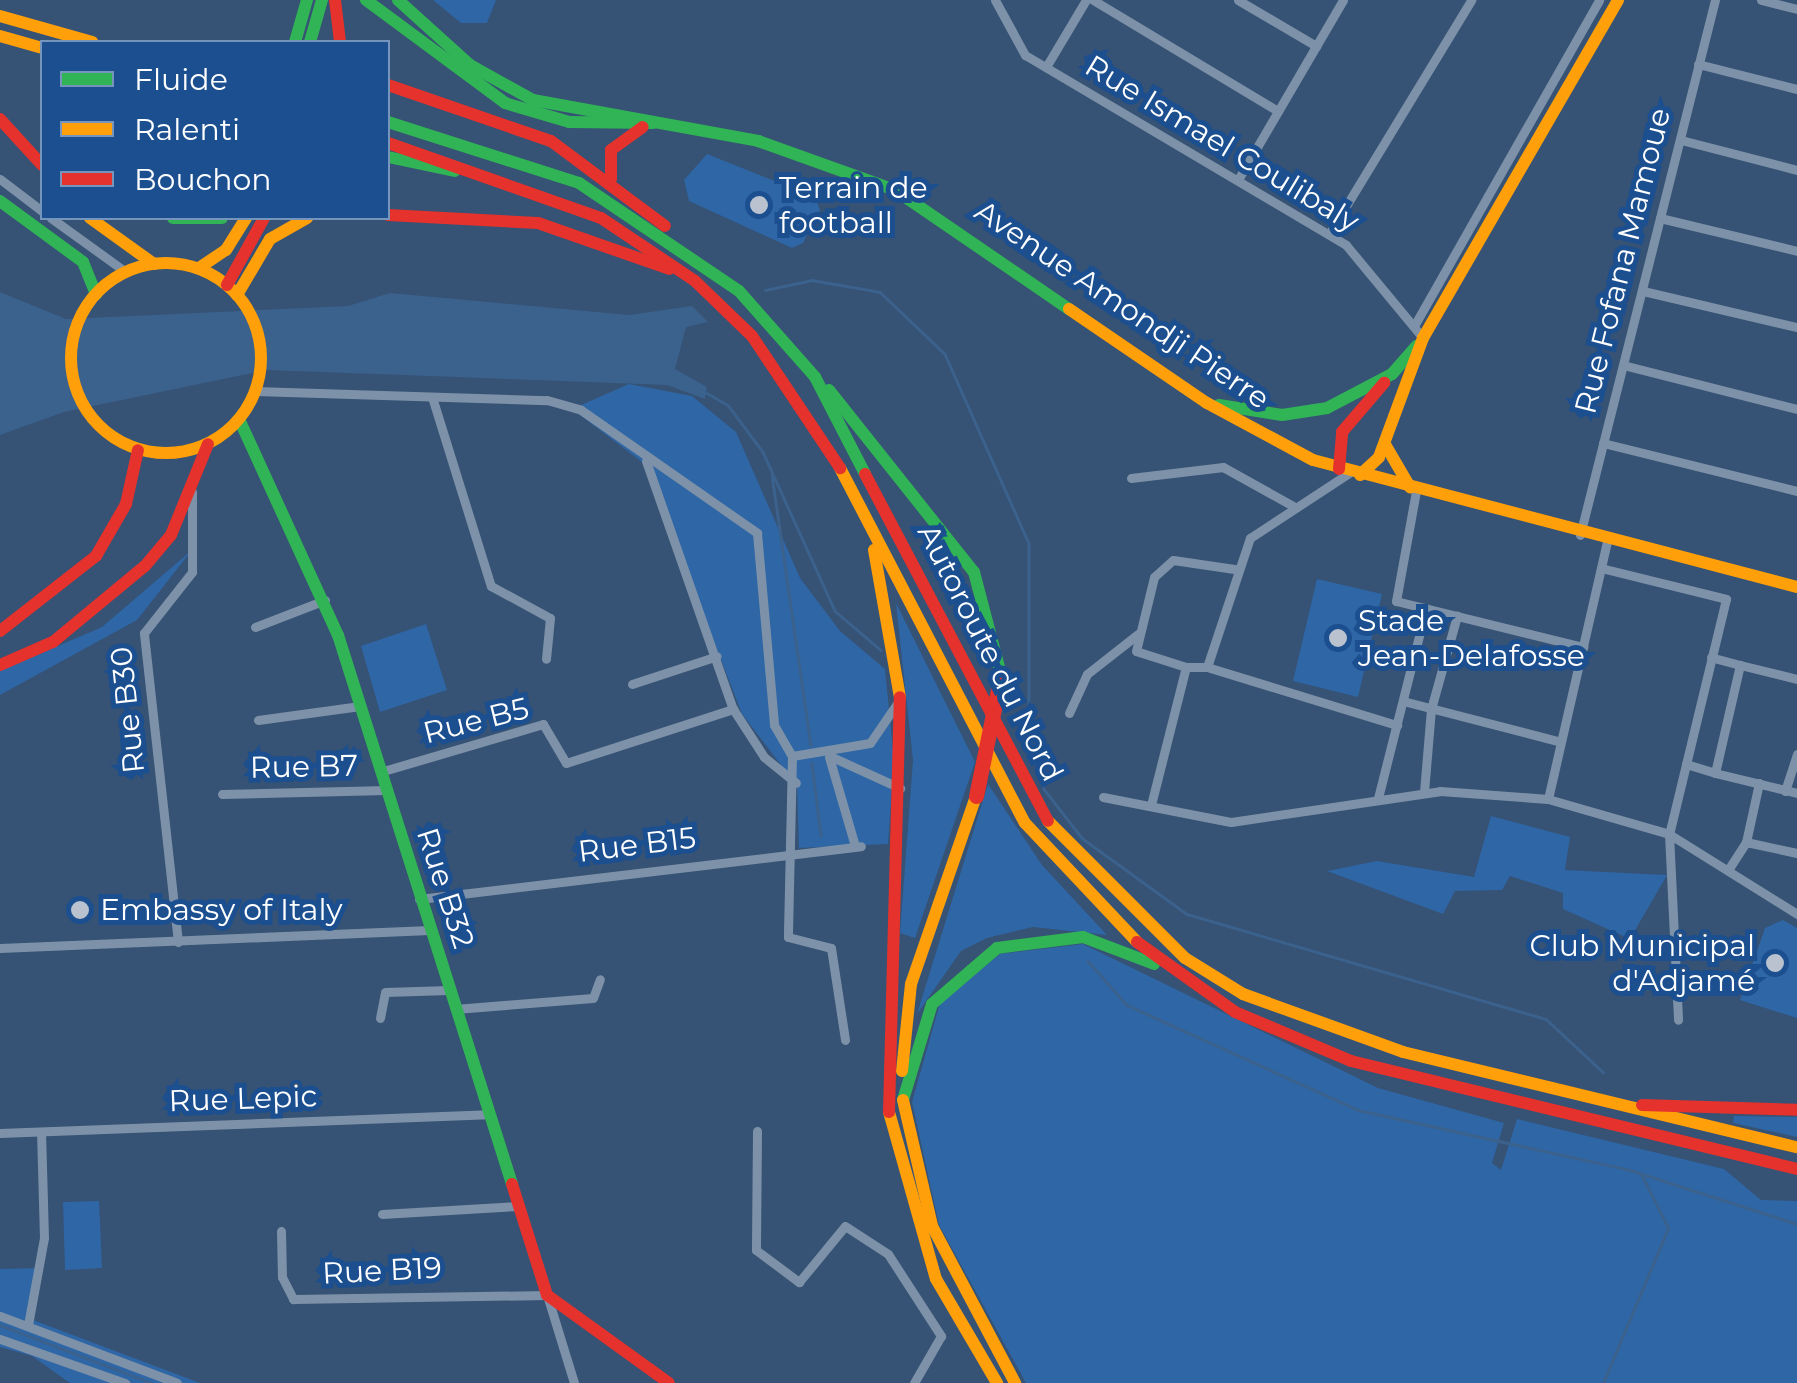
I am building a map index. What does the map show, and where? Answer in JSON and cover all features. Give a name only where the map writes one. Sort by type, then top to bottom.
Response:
[{"type":"main road","points":[[296,40],[307,0]]},
{"type":"main road","points":[[311,40],[322,0]]},
{"type":"main road","points":[[334,0],[340,40]]},
{"type":"main road","points":[[366,0],[436,59],[535,114],[652,123]]},
{"type":"main road","points":[[398,0],[509,90],[652,123]]},
{"type":"main road","points":[[1349,472],[1342,432],[1392,374],[1419,332],[1618,0]]},
{"type":"main road","points":[[0,16],[85,40]]},
{"type":"main road","points":[[0,36],[40,47]]},
{"type":"main road","points":[[390,86],[551,141],[612,179],[686,248]]},
{"type":"main road","points":[[0,119],[40,163]]},
{"type":"main road","name":"Autoroute du Nord","points":[[390,123],[578,183],[686,248],[815,377],[1017,776],[1138,919],[1243,994],[1322,1026],[1598,1102],[1797,1147]]},
{"type":"main road","points":[[612,179],[611,150],[652,123]]},
{"type":"main road","name":"Avenue Amondji Pierre","points":[[652,123],[791,150],[895,190],[1207,403],[1349,472],[1797,587]]},
{"type":"main road","name":"Autoroute du Nord","points":[[390,144],[504,177],[601,218],[695,281],[795,389],[1024,823],[1077,888],[1170,971],[1252,1020],[1351,1061],[1797,1172]]},
{"type":"main road","points":[[390,157],[504,177]]},
{"type":"main road","points":[[0,201],[83,262],[92,300]]},
{"type":"main road","points":[[390,215],[485,216],[575,231],[695,281]]},
{"type":"main road","points":[[93,220],[154,264]]},
{"type":"main road","points":[[197,268],[226,250],[245,220]]},
{"type":"main road","points":[[236,295],[263,220]]},
{"type":"main road","points":[[236,295],[270,240],[304,220]]},
{"type":"main road","points":[[0,664],[53,642],[118,594],[170,535],[192,492],[208,444],[239,419],[257,384],[258,336],[236,295],[197,268],[154,264],[126,272],[92,300],[71,358],[89,414],[138,450],[208,444]]},
{"type":"main road","points":[[1349,472],[1386,436],[1419,332]]},
{"type":"main road","points":[[1207,403],[1303,413],[1392,374]]},
{"type":"main road","points":[[815,377],[960,548],[993,616],[1001,675],[976,796],[911,984],[903,1100],[932,1226],[1015,1383]]},
{"type":"main road","name":"Rue B32","points":[[239,419],[325,600],[548,1295]]},
{"type":"main road","points":[[1386,436],[1396,476],[1416,492]]},
{"type":"main road","points":[[0,631],[96,556],[126,504],[138,450]]},
{"type":"main road","points":[[867,522],[900,697],[889,1131],[929,1263],[997,1383]]},
{"type":"main road","points":[[903,1100],[932,1004],[997,948],[1083,937],[1170,971]]},
{"type":"main road","points":[[1598,1102],[1797,1110]]},
{"type":"main road","points":[[548,1295],[669,1383]]},
{"type":"street","name":"Rue Ismael Coulibaly","points":[[995,0],[1012,41],[1046,68],[1238,178],[1330,234],[1361,258],[1419,332]]},
{"type":"street","points":[[1046,68],[1090,0],[1278,110]]},
{"type":"street","points":[[1238,0],[1316,46]]},
{"type":"street","points":[[1238,178],[1343,0]]},
{"type":"street","points":[[1330,234],[1471,0]]},
{"type":"street","points":[[1419,332],[1599,0]]},
{"type":"street","name":"Rue Fofana Mamoue","points":[[1580,534],[1715,0]]},
{"type":"street","points":[[1761,0],[1797,9]]},
{"type":"street","points":[[1698,64],[1797,88]]},
{"type":"street","points":[[1681,140],[1797,170]]},
{"type":"street","points":[[0,179],[40,209]]},
{"type":"street","points":[[1660,218],[1797,252]]},
{"type":"street","points":[[55,220],[126,272]]},
{"type":"street","points":[[1643,290],[1797,327]]},
{"type":"street","points":[[1624,365],[1797,410]]},
{"type":"street","points":[[257,384],[564,403],[758,533],[774,725],[792,756],[796,784],[789,851],[788,940],[831,948],[845,1040]]},
{"type":"street","points":[[432,397],[490,586],[550,618],[546,660]]},
{"type":"street","points":[[1603,443],[1797,491]]},
{"type":"street","points":[[645,459],[733,710],[764,758],[796,784]]},
{"type":"street","points":[[1131,478],[1223,466],[1293,506]]},
{"type":"street","points":[[1207,667],[1234,569],[1258,528],[1349,472]]},
{"type":"street","name":"Rue B30","points":[[178,942],[144,633],[192,572],[192,492]]},
{"type":"street","points":[[1416,492],[1394,598],[1583,646]]},
{"type":"street","points":[[1548,799],[1607,541]]},
{"type":"street","points":[[1234,569],[1186,559],[1161,566],[1138,634],[1139,654],[1186,668],[1207,667],[1397,725]]},
{"type":"street","points":[[1601,568],[1726,599],[1670,834],[1678,1020]]},
{"type":"street","points":[[254,627],[325,600]]},
{"type":"street","points":[[1378,798],[1426,608]]},
{"type":"street","points":[[1424,792],[1431,709],[1457,616]]},
{"type":"street","points":[[1069,713],[1087,674],[1138,634]]},
{"type":"street","points":[[632,684],[717,656]]},
{"type":"street","points":[[1711,657],[1797,679]]},
{"type":"street","points":[[1715,773],[1740,665]]},
{"type":"street","points":[[1152,801],[1186,668]]},
{"type":"street","points":[[792,756],[829,756],[870,743],[900,697]]},
{"type":"street","points":[[1402,702],[1561,742]]},
{"type":"street","points":[[258,720],[360,706]]},
{"type":"street","name":"Rue B5","points":[[380,772],[543,724],[566,763],[733,710]]},
{"type":"street","points":[[1785,791],[1797,754]]},
{"type":"street","points":[[829,756],[900,788]]},
{"type":"street","name":"Rue B15","points":[[419,899],[789,851],[858,846],[829,756]]},
{"type":"street","points":[[1686,764],[1797,793]]},
{"type":"street","points":[[1728,870],[1746,842],[1759,783]]},
{"type":"street","name":"Rue B7","points":[[222,794],[386,790]]},
{"type":"street","points":[[1104,797],[1152,801],[1231,822],[1424,792],[1548,799],[1670,834],[1797,914]]},
{"type":"street","points":[[1746,842],[1797,853]]},
{"type":"street","points":[[0,948],[430,930]]},
{"type":"street","points":[[455,1009],[593,998],[600,979]]},
{"type":"street","points":[[380,1018],[385,992],[449,990]]},
{"type":"street","name":"Rue Lepic","points":[[0,1132],[488,1114]]},
{"type":"street","points":[[28,1325],[44,1238],[41,1132]]},
{"type":"street","points":[[757,1132],[756,1250],[799,1282],[846,1226],[888,1254],[941,1336],[914,1383]]},
{"type":"street","points":[[382,1214],[517,1206]]},
{"type":"street","name":"Rue B19","points":[[282,1231],[282,1277],[292,1299],[548,1295]]},
{"type":"street","name":"Rue B32","points":[[548,1295],[574,1383]]},
{"type":"street","points":[[0,1316],[177,1383]]},
{"type":"street","points":[[0,1339],[125,1383]]},
{"type":"shaded area","points":[[433,0],[496,0],[487,23],[461,23]]},
{"type":"shaded area","name":"Terrain de football","points":[[707,154],[815,197],[820,210],[803,243],[792,248],[689,201],[684,180]]},
{"type":"shaded area","points":[[0,292],[66,319],[348,306],[390,293],[629,315],[692,306],[708,322],[686,327],[675,369],[707,387],[705,399],[667,385],[267,370],[64,412],[0,435]]},
{"type":"shaded area","points":[[629,384],[692,396],[736,432],[800,578],[840,631],[885,669],[894,760],[888,844],[799,848],[797,786],[742,714],[646,465],[572,409]]},
{"type":"shaded area","points":[[192,550],[137,620],[0,695],[0,671],[102,627]]},
{"type":"shaded area","name":"Stade Jean-Delafosse","points":[[1317,579],[1382,594],[1358,697],[1293,681]]},
{"type":"shaded area","points":[[896,603],[975,762],[915,938],[900,933],[913,760]]},
{"type":"shaded area","points":[[426,624],[447,690],[380,712],[361,646]]},
{"type":"shaded area","points":[[988,784],[1042,865],[1107,935],[1033,927],[987,938],[961,951],[917,1014]]},
{"type":"shaded area","points":[[1491,816],[1570,837],[1565,870],[1667,875],[1630,939],[1563,909],[1563,893],[1510,876],[1502,890],[1455,891],[1443,914],[1327,871],[1377,861],[1474,877]]},
{"type":"shaded area","name":"Club Municipal d'Adjamé","points":[[1783,920],[1797,928],[1797,1018],[1740,1000],[1765,928]]},
{"type":"shaded area","points":[[1083,944],[1378,1088],[1504,1123],[1492,1163],[1501,1170],[1517,1119],[1724,1169],[1761,1200],[1797,1201],[1797,1383],[1026,1383],[939,1225],[912,1102],[940,1003],[1000,954]]},
{"type":"shaded area","points":[[1734,1116],[1797,1117],[1797,1137],[1733,1123]]},
{"type":"shaded area","points":[[99,1201],[102,1268],[65,1270],[63,1202]]},
{"type":"shaded area","points":[[41,1268],[33,1320],[200,1383],[70,1383],[32,1356],[0,1347],[0,1269]]},
{"type":"waterway","points":[[765,290],[812,280],[880,292],[945,354],[1029,544],[1029,736],[1044,789],[1082,838],[1187,914],[1546,1019],[1603,1072]]},
{"type":"waterway","points":[[707,393],[728,405],[763,452],[835,611],[881,650]]},
{"type":"waterway","points":[[772,475],[811,745]]},
{"type":"waterway","points":[[812,763],[821,835]]},
{"type":"waterway","points":[[1088,961],[1127,1005],[1358,1110],[1627,1169],[1797,1224]]},
{"type":"waterway","points":[[1603,1383],[1668,1228],[1641,1174]]},
{"type":"waterway","points":[[0,1325],[152,1383]]},
{"type":"traffic: fast","points":[[296,40],[307,0]]},
{"type":"traffic: fast","points":[[311,40],[322,0]]},
{"type":"traffic: fast","points":[[366,0],[505,103],[569,122],[653,123]]},
{"type":"traffic: fast","points":[[398,0],[470,65],[533,100],[758,141],[895,190],[1069,309]]},
{"type":"traffic: fast","points":[[390,123],[579,183],[739,291],[815,377],[865,474]]},
{"type":"traffic: fast","points":[[390,157],[455,171]]},
{"type":"traffic: fast","points":[[0,201],[83,262],[96,294]]},
{"type":"traffic: fast","points":[[1219,405],[1282,415],[1327,408],[1392,374],[1416,346]]},
{"type":"traffic: fast","points":[[829,390],[974,572],[1001,675]]},
{"type":"traffic: fast","points":[[239,419],[338,635],[512,1184]]},
{"type":"traffic: fast","points":[[903,1100],[932,1004],[997,948],[1083,937],[1154,964]]},
{"type":"traffic: slow","points":[[1360,475],[1379,457],[1423,338],[1618,0]]},
{"type":"traffic: slow","points":[[0,16],[85,40]]},
{"type":"traffic: slow","points":[[0,36],[40,47]]},
{"type":"traffic: slow","points":[[93,220],[154,264]]},
{"type":"traffic: slow","points":[[199,268],[226,250],[245,220]]},
{"type":"traffic: slow","points":[[237,295],[270,239],[303,220]]},
{"type":"traffic: slow","points":[[166,263],[202,270],[233,291],[254,322],[261,358],[254,394],[233,425],[202,446],[166,453],[130,446],[99,425],[78,394],[71,358],[78,322],[99,291],[130,270],[166,263]]},
{"type":"traffic: slow","points":[[1069,309],[1207,403],[1313,460],[1797,587]]},
{"type":"traffic: slow","points":[[1386,446],[1410,487]]},
{"type":"traffic: slow","points":[[840,468],[1025,823],[1137,942]]},
{"type":"traffic: slow","points":[[874,550],[900,697]]},
{"type":"traffic: slow","points":[[902,1071],[911,984],[976,796]]},
{"type":"traffic: slow","points":[[1048,821],[1185,958],[1243,994],[1403,1052],[1797,1147]]},
{"type":"traffic: slow","points":[[903,1100],[932,1226],[1015,1383]]},
{"type":"traffic: slow","points":[[889,1112],[936,1279],[997,1383]]},
{"type":"traffic: jam","points":[[335,0],[340,40]]},
{"type":"traffic: jam","points":[[390,86],[551,141],[665,226]]},
{"type":"traffic: jam","points":[[0,119],[40,163]]},
{"type":"traffic: jam","points":[[611,179],[611,150],[643,127]]},
{"type":"traffic: jam","points":[[390,144],[601,218],[695,281],[752,336],[840,468]]},
{"type":"traffic: jam","points":[[390,215],[538,223],[669,269]]},
{"type":"traffic: jam","points":[[227,285],[263,220]]},
{"type":"traffic: jam","points":[[1339,469],[1342,432],[1384,383]]},
{"type":"traffic: jam","points":[[0,665],[53,642],[145,566],[171,535],[208,444]]},
{"type":"traffic: jam","points":[[0,631],[96,556],[126,504],[138,450]]},
{"type":"traffic: jam","points":[[865,474],[1048,821]]},
{"type":"traffic: jam","points":[[976,796],[1001,675]]},
{"type":"traffic: jam","points":[[889,1112],[900,697]]},
{"type":"traffic: jam","points":[[1137,942],[1235,1012],[1351,1061],[1797,1169]]},
{"type":"traffic: jam","points":[[1642,1105],[1797,1110]]},
{"type":"traffic: jam","points":[[512,1184],[547,1295],[669,1383]]},
{"type":"place","name":"Terrain de football","points":[[759,205]]},
{"type":"place","name":"Stade Jean-Delafosse","points":[[1338,638]]},
{"type":"place","name":"Embassy of Italy","points":[[80,910]]},
{"type":"place","name":"Club Municipal d'Adjamé","points":[[1775,963]]}]
